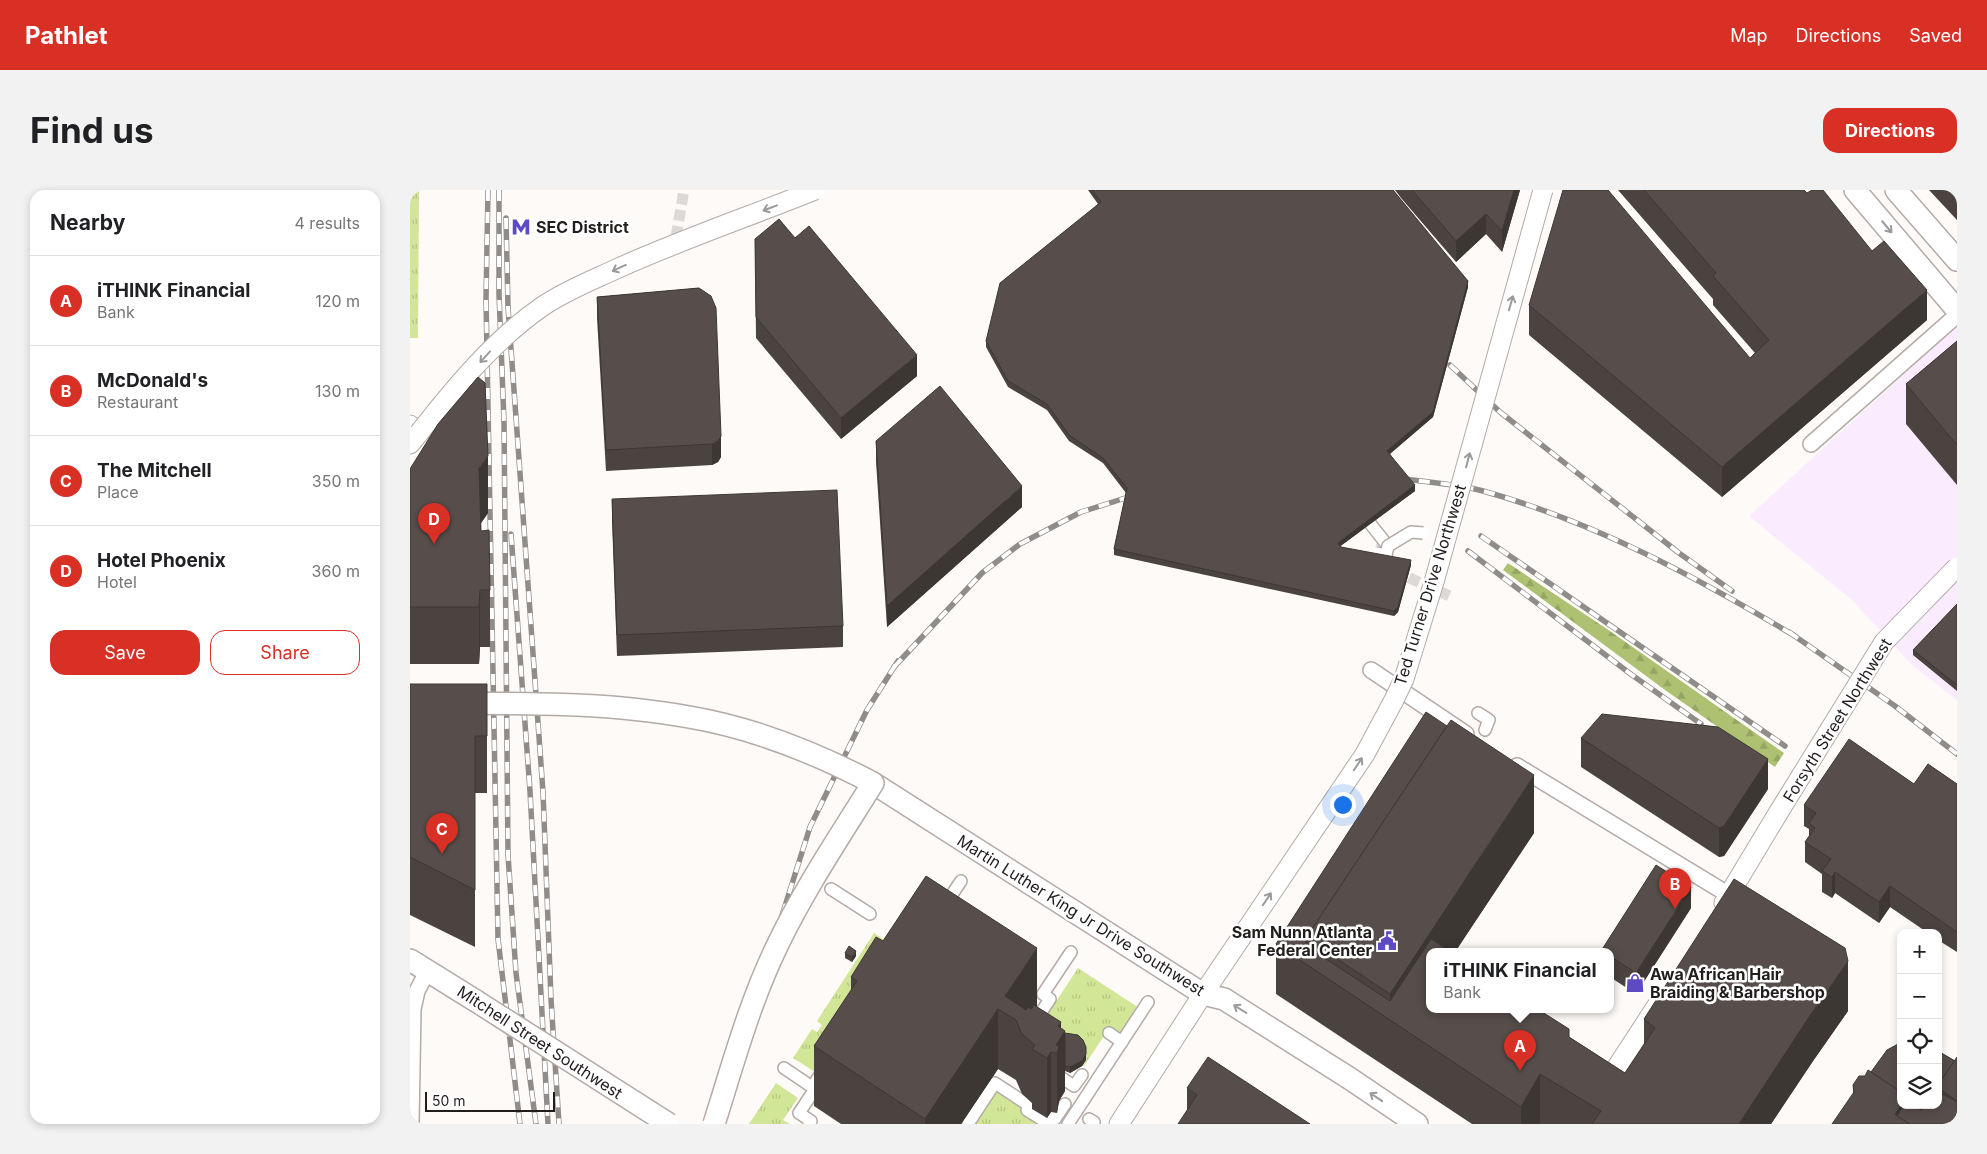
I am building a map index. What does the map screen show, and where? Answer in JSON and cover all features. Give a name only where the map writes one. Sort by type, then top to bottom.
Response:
[{"type":"main road","points":[[1855,190],[1957,310]]},
{"type":"main road","points":[[1896,190],[1957,260]]},
{"type":"main road","name":"Martin Luther King Jr Drive Southwest","points":[[410,703],[620,707],[690,717],[767,737],[830,761],[873,784],[1204,994],[1224,999],[1417,1124]]},
{"type":"main road","points":[[714,1124],[759,988],[778,944],[808,887],[873,784]]},
{"type":"main road","name":"Mitchell Street Southwest","points":[[410,960],[669,1124]]},
{"type":"street","points":[[413,434],[495,346],[544,306],[583,284],[661,249],[815,190]]},
{"type":"street","name":"Ted Turner Drive Northwest","points":[[1119,1124],[1365,754],[1404,679],[1436,574],[1544,190]]},
{"type":"street","points":[[1810,444],[1957,316]]},
{"type":"street","points":[[1351,500],[1388,546]]},
{"type":"street","points":[[1376,553],[1386,555],[1388,546],[1411,532],[1422,533]]},
{"type":"street","name":"Forsyth Street Northwest","points":[[1715,918],[1884,642],[1957,567]]},
{"type":"street","points":[[1370,670],[1482,736],[1490,720],[1478,713]]},
{"type":"street","points":[[1504,758],[1729,895]]},
{"type":"street","points":[[953,893],[961,881]]},
{"type":"street","points":[[831,888],[870,914]]},
{"type":"street","points":[[1027,1035],[1050,999],[1039,992],[1071,952]]},
{"type":"street","points":[[410,1124],[413,1009],[417,991],[428,970]]},
{"type":"street","points":[[1594,1103],[1667,990]]},
{"type":"street","points":[[1081,1091],[1122,1042],[1148,1002]]},
{"type":"street","points":[[1109,1033],[1122,1042]]},
{"type":"street","points":[[812,1087],[828,1062]]},
{"type":"street","points":[[1042,1065],[1081,1091]]},
{"type":"street","points":[[784,1068],[815,1089],[799,1113],[812,1123]]},
{"type":"street","points":[[1068,1124],[1081,1091],[1082,1075]]},
{"type":"street","points":[[968,1124],[995,1083],[1030,1106],[1027,1110],[1048,1123],[1051,1116],[1055,1119],[1074,1110]]},
{"type":"shaded area","points":[[1957,326],[1957,700],[1912,665],[1852,600],[1749,516]]},
{"type":"green space","points":[[410,190],[419,190],[418,338],[410,338]]},
{"type":"green space","points":[[1508,563],[1607,629],[1784,753],[1775,767],[1665,690],[1503,570]]},
{"type":"green space","points":[[874,933],[896,948],[815,1072],[793,1058],[812,1029],[817,1032],[822,1025],[817,1021]]},
{"type":"green space","points":[[1078,968],[1139,1008],[1120,1038],[1108,1030],[1084,1066],[1025,1049]]},
{"type":"green space","points":[[776,1083],[798,1098],[783,1120],[790,1124],[749,1124]]},
{"type":"green space","points":[[998,1089],[1024,1107],[1039,1121],[1037,1124],[975,1124]]},
{"type":"building","points":[[1092,190],[1393,190],[1468,281],[1433,412],[1387,451],[1415,485],[1338,543],[1341,547],[1411,560],[1398,607],[1394,611],[1114,549],[1127,488],[1103,458],[1069,435],[1047,404],[1008,381],[986,341],[1000,283],[1101,202]]},
{"type":"building","points":[[1412,190],[1514,190],[1502,231],[1486,214],[1456,241]]},
{"type":"building","points":[[1563,190],[1608,190],[1750,358],[1769,340],[1713,276],[1716,273],[1644,190],[1804,190],[1807,193],[1812,190],[1823,190],[1872,251],[1884,241],[1927,290],[1722,467],[1529,305]]},
{"type":"building","points":[[779,219],[795,238],[809,226],[917,355],[841,418],[756,317],[755,239]]},
{"type":"building","points":[[699,288],[711,296],[716,308],[721,436],[718,441],[712,444],[606,450],[597,297]]},
{"type":"building","points":[[1957,341],[1957,445],[1906,384]]},
{"type":"building","points":[[478,377],[485,383],[488,456],[479,468],[481,531],[489,530],[490,590],[480,590],[479,607],[410,607],[410,469],[438,424]]},
{"type":"building","points":[[940,386],[1022,486],[887,606],[876,441]]},
{"type":"building","points":[[837,490],[843,626],[617,635],[612,499]]},
{"type":"building","points":[[1957,604],[1957,685],[1913,650]]},
{"type":"building","points":[[410,684],[487,684],[487,736],[475,736],[475,890],[410,857]]},
{"type":"building","points":[[1426,712],[1447,726],[1306,938],[1306,946],[1390,1001],[1431,939],[1445,948],[1426,948],[1426,1013],[1544,1013],[1569,1029],[1569,1037],[1625,1073],[1655,1028],[1644,1019],[1734,879],[1845,948],[1848,961],[1739,1124],[1592,1124],[1601,1111],[1540,1074],[1521,1107],[1276,944]]},
{"type":"building","points":[[1602,714],[1718,727],[1768,759],[1724,826],[1719,828],[1581,738]]},
{"type":"building","points":[[1451,720],[1534,775],[1390,994],[1306,938]]},
{"type":"building","points":[[1849,739],[1914,784],[1928,764],[1957,784],[1957,932],[1890,886],[1879,902],[1835,872],[1832,877],[1822,871],[1831,859],[1805,842],[1815,828],[1809,823],[1816,813],[1804,805]]},
{"type":"building","points":[[1656,865],[1691,887],[1636,973],[1614,959],[1614,948],[1603,948]]},
{"type":"building","points":[[926,876],[1037,948],[1005,996],[1026,1010],[1028,1007],[1031,1009],[1034,1005],[1061,1022],[1058,1026],[1065,1031],[1056,1045],[1059,1046],[1057,1053],[1051,1052],[1047,1058],[1032,1049],[1035,1045],[1022,1034],[1016,1020],[998,1009],[925,1119],[814,1046],[857,981],[851,977],[876,937],[883,941]]},
{"type":"building","points":[[849,946],[856,951],[852,957],[845,953]]},
{"type":"building","points":[[1065,1033],[1078,1035],[1086,1047],[1086,1054],[1082,1061],[1070,1067],[1065,1066]]},
{"type":"building","points":[[1897,1045],[1897,1089],[1871,1072],[1887,1050]]},
{"type":"building","points":[[1942,1053],[1955,1061],[1942,1079]]},
{"type":"building","points":[[1208,1057],[1310,1124],[1178,1124],[1197,1095],[1187,1088]]},
{"type":"building","points":[[1957,1057],[1957,1101],[1942,1091],[1942,1079]]},
{"type":"building","points":[[1868,1070],[1897,1089],[1898,1109],[1895,1114],[1910,1124],[1832,1124],[1854,1092],[1853,1085],[1859,1076],[1865,1076]]},
{"type":"building","points":[[1943,1094],[1957,1102],[1957,1124],[1910,1124],[1897,1116],[1901,1109],[1942,1109]]},
{"type":"tunnel","points":[[676,237],[684,190]]},
{"type":"tunnel","points":[[1376,546],[1381,547],[1378,563]]},
{"type":"tunnel","points":[[1394,571],[1452,597]]},
{"type":"railway","points":[[488,190],[486,300],[498,939],[520,1124]]},
{"type":"railway","points":[[499,190],[499,294],[504,422],[508,855],[516,973],[536,1124]]},
{"type":"railway","points":[[506,218],[508,307],[543,792],[551,999],[559,1124]]},
{"type":"railway","points":[[1450,365],[1500,412],[1679,553],[1732,591]]},
{"type":"railway","points":[[1397,478],[1483,491],[1565,518],[1682,572],[1795,636]]},
{"type":"railway","points":[[894,667],[982,573],[1020,544],[1081,512],[1138,494]]},
{"type":"railway","points":[[511,534],[530,791],[548,1124]]},
{"type":"railway","points":[[1481,536],[1785,746]]},
{"type":"railway","points":[[1468,551],[1632,675],[1701,724]]},
{"type":"railway","points":[[1789,632],[1895,706],[1957,754]]},
{"type":"railway","points":[[716,1124],[810,827],[867,710],[898,661]]},
{"type":"place","name":"SEC District","points":[[521,227]]},
{"type":"place","name":"Hotel Phoenix","points":[[434,544]]},
{"type":"place","name":"The Mitchell","points":[[442,854]]},
{"type":"place","name":"McDonald's","points":[[1675,909]]},
{"type":"place","name":"Sam Nunn Atlanta Federal Center","points":[[1387,941]]},
{"type":"place","name":"Awa African Hair Braiding & Barbershop","points":[[1635,983]]},
{"type":"place","name":"iTHINK Financial","points":[[1520,1071]]}]
